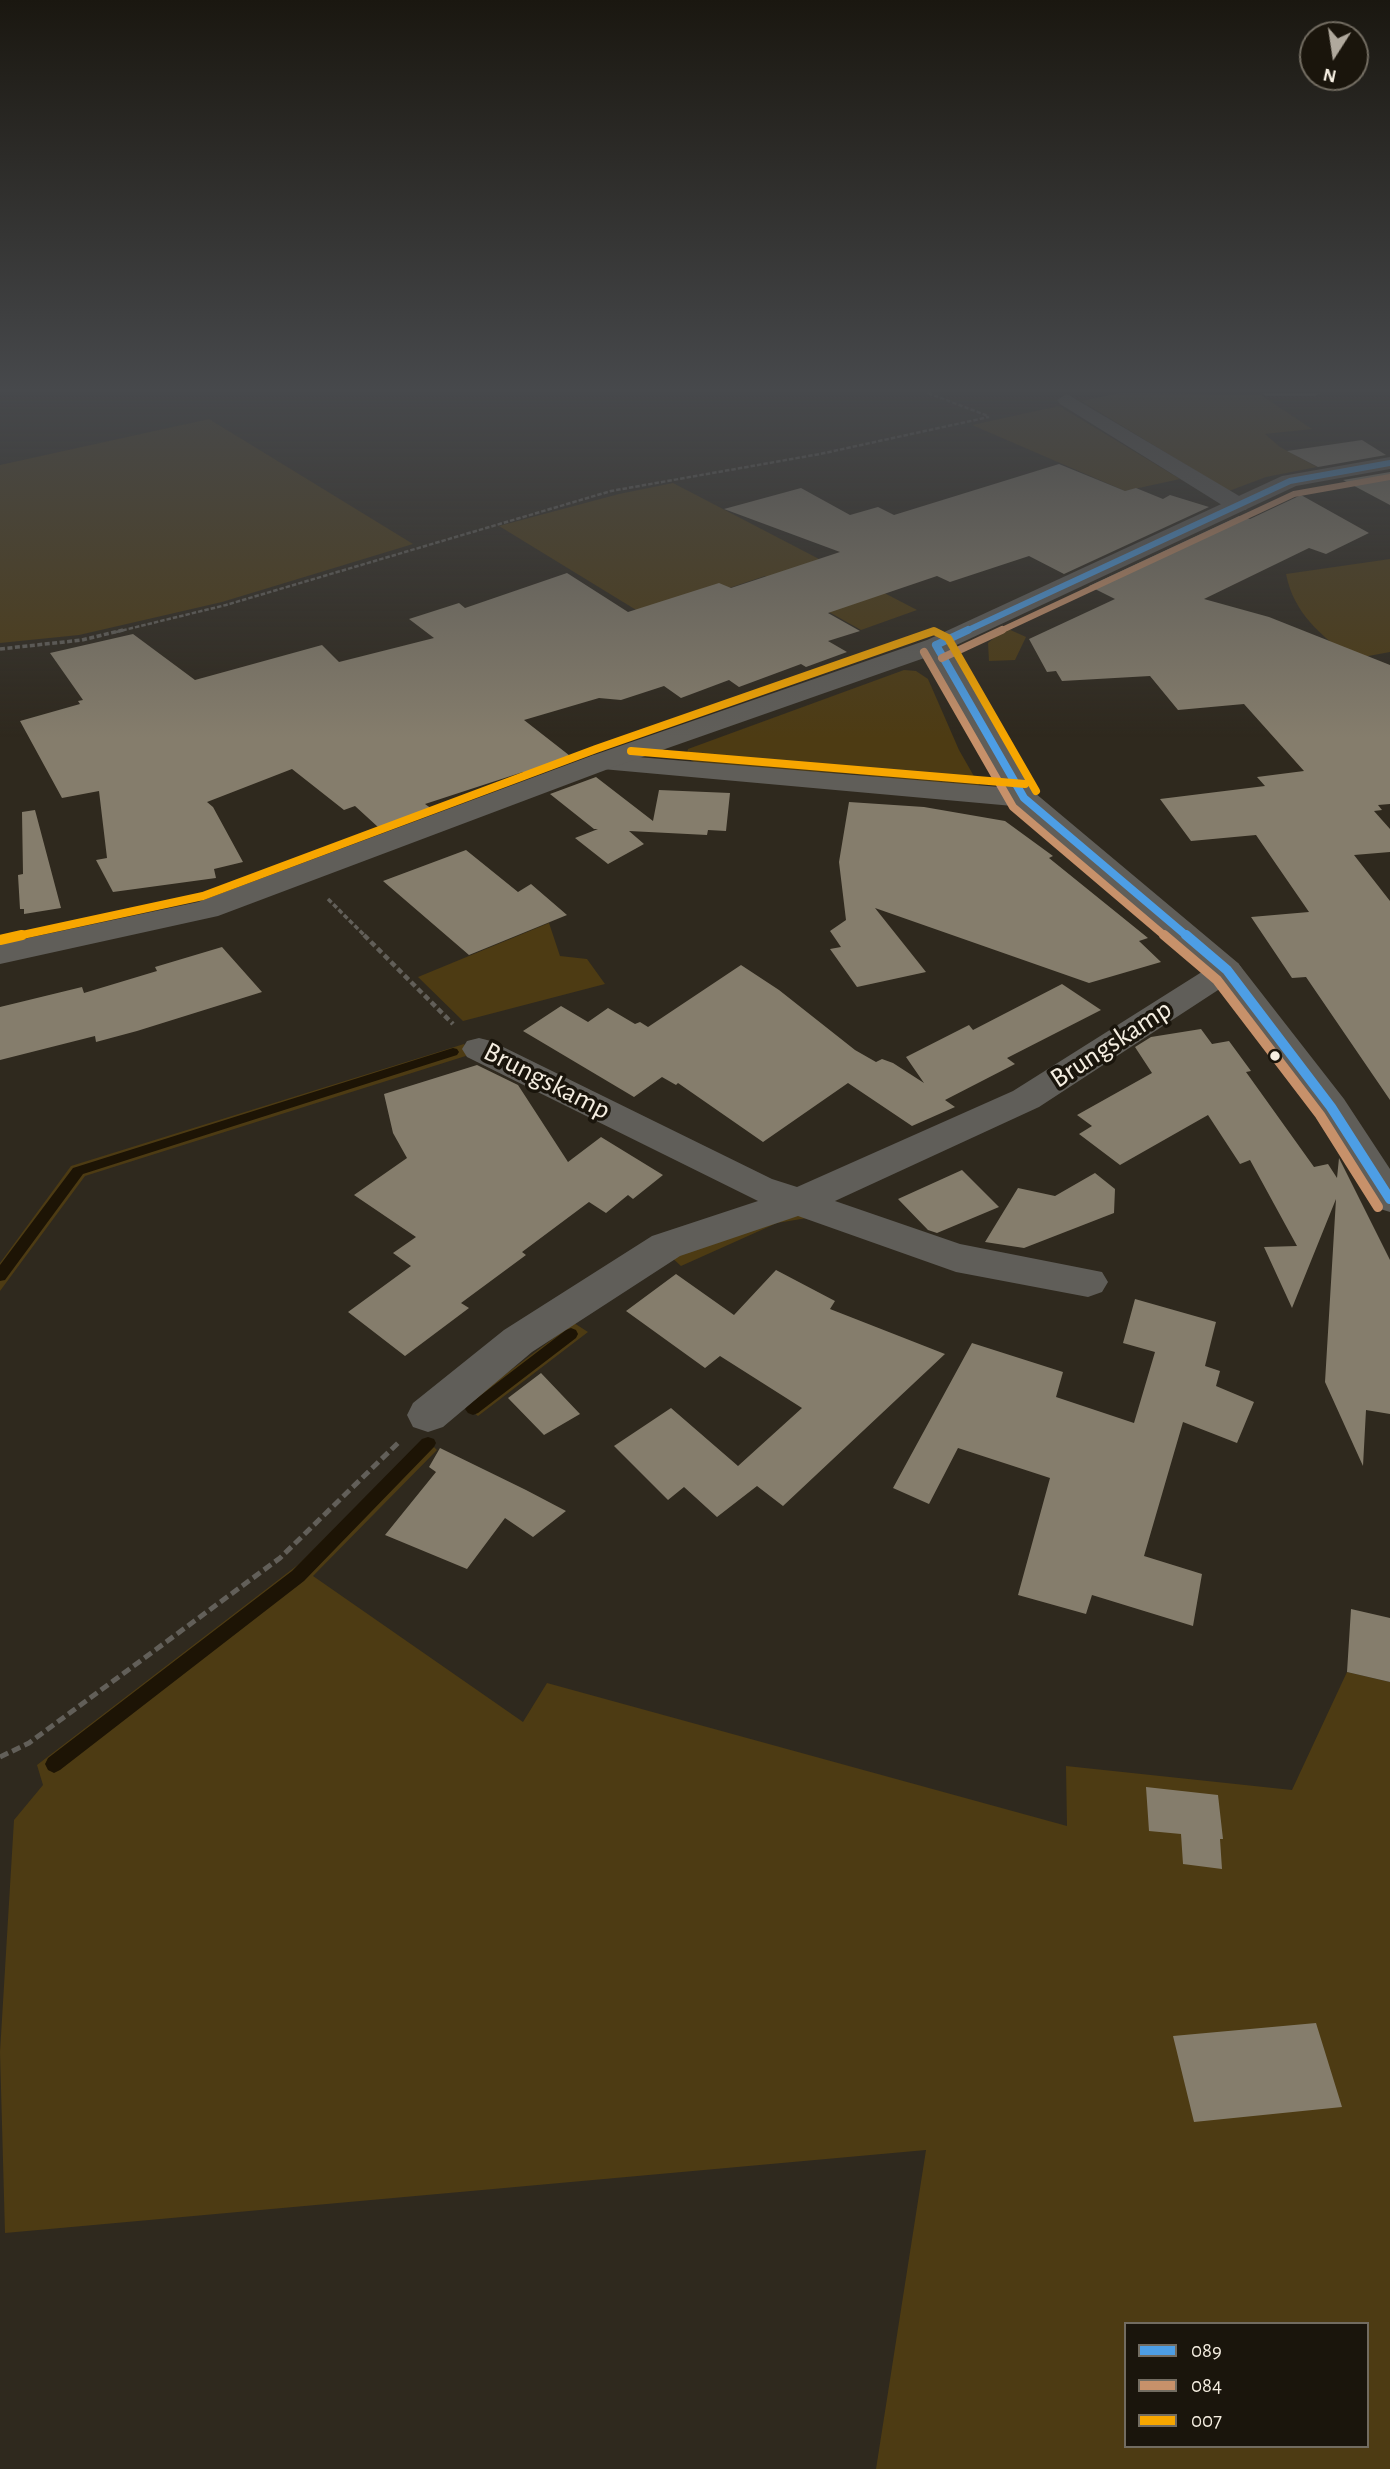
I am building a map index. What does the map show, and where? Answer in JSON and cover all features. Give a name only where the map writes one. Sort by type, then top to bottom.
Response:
[{"type":"street","points":[[0,954],[207,909],[601,762],[936,645],[1231,508]]},
{"type":"street","points":[[936,645],[1024,798],[1227,970],[1331,1107],[1390,1199]]},
{"type":"street","points":[[601,762],[1024,798]]},
{"type":"street","name":"Brungskamp","points":[[428,1415],[518,1341],[666,1246],[801,1201],[1026,1099],[1227,970]]},
{"type":"street","name":"Brungskamp","points":[[479,1049],[759,1188],[956,1258],[1088,1282]]},
{"type":"path","points":[[0,649],[82,640],[226,605],[553,508]]},
{"type":"path","name":"Brungskamp","points":[[302,874],[479,1049]]},
{"type":"path","points":[[0,1757],[29,1743],[280,1558],[428,1415]]},
{"type":"shaded area","points":[[0,508],[355,508],[413,544],[222,602],[79,635],[0,643]]},
{"type":"shaded area","points":[[566,508],[721,508],[917,610],[861,630],[765,576],[646,616],[499,526]]},
{"type":"shaded area","points":[[1390,559],[1390,652],[1352,659],[1320,632],[1302,612],[1295,601],[1286,574]]},
{"type":"shaded area","points":[[1006,628],[1026,637],[1015,660],[989,661],[988,643]]},
{"type":"shaded area","points":[[904,670],[916,671],[928,679],[959,750],[979,785],[974,789],[852,774],[700,766],[686,757],[688,749]]},
{"type":"shaded area","points":[[549,923],[560,956],[587,959],[605,984],[463,1021],[418,977]]},
{"type":"shaded area","points":[[464,1044],[472,1054],[85,1176],[0,1291],[0,1263],[71,1166]]},
{"type":"shaded area","points":[[800,1212],[819,1216],[777,1223],[681,1266],[670,1256]]},
{"type":"shaded area","points":[[574,1323],[588,1332],[478,1416],[464,1405]]},
{"type":"shaded area","points":[[425,1438],[437,1450],[313,1576],[523,1722],[547,1683],[1067,1826],[1066,1766],[1292,1790],[1347,1672],[1390,1682],[1390,2469],[876,2469],[926,2150],[5,2233],[0,2052],[14,1820],[43,1785],[37,1765],[299,1564]]},
{"type":"building","points":[[727,508],[838,508],[850,515],[880,508],[894,515],[916,508],[1206,508],[1064,574],[1029,556],[950,582],[937,576],[828,613],[860,631],[828,641],[847,652],[806,667],[801,664],[739,687],[729,680],[681,698],[664,686],[621,700],[599,698],[524,720],[574,759],[528,777],[523,772],[425,804],[432,809],[393,824],[378,827],[355,806],[344,810],[292,769],[207,802],[213,807],[243,862],[214,869],[216,878],[113,892],[96,860],[107,858],[99,791],[62,798],[20,721],[80,704],[78,701],[83,700],[50,653],[133,634],[195,680],[322,645],[339,662],[434,638],[409,619],[459,603],[465,608],[567,573],[628,612],[719,583],[731,588],[840,552],[724,509]]},
{"type":"building","points":[[1273,508],[1325,508],[1369,533],[1326,554],[1309,548],[1204,599],[1269,617],[1390,665],[1390,804],[1378,805],[1382,810],[1374,811],[1390,829],[1390,852],[1354,855],[1390,901],[1390,1100],[1306,977],[1292,978],[1251,917],[1309,912],[1256,835],[1191,841],[1160,799],[1265,786],[1257,777],[1304,771],[1244,704],[1178,710],[1150,676],[1062,681],[1056,671],[1047,672],[1029,639],[1115,599],[1089,586],[1239,516],[1250,519]]},
{"type":"building","points":[[596,777],[653,821],[659,790],[730,793],[726,831],[708,830],[707,835],[629,831],[644,844],[608,864],[575,838],[598,829],[594,829],[550,794]]},
{"type":"building","points":[[849,802],[924,807],[1005,821],[1053,856],[1049,858],[1148,938],[1139,941],[1161,962],[1089,983],[875,908],[926,972],[857,987],[830,949],[841,947],[830,931],[846,920],[839,862]]},
{"type":"building","points":[[35,810],[61,908],[24,914],[24,909],[20,909],[18,875],[23,874],[22,812]]},
{"type":"building","points":[[466,850],[518,892],[531,884],[567,915],[469,955],[383,881]]},
{"type":"building","points":[[222,947],[262,992],[96,1042],[95,1036],[0,1060],[0,1007],[82,987],[84,993],[157,971],[155,967]]},
{"type":"building","points":[[741,965],[779,990],[855,1050],[876,1062],[882,1059],[893,1063],[924,1083],[906,1057],[969,1025],[973,1030],[1062,984],[1101,1010],[1007,1058],[1015,1064],[945,1100],[955,1107],[912,1126],[848,1083],[763,1142],[678,1083],[676,1085],[662,1077],[634,1097],[523,1031],[561,1006],[588,1022],[608,1008],[635,1024],[640,1022],[648,1027]]},
{"type":"building","points":[[1201,1029],[1212,1044],[1229,1041],[1251,1071],[1246,1072],[1314,1167],[1328,1164],[1337,1178],[1339,1158],[1390,1260],[1390,1414],[1366,1410],[1363,1466],[1325,1382],[1336,1199],[1292,1308],[1264,1247],[1297,1246],[1250,1160],[1240,1164],[1208,1115],[1120,1165],[1079,1134],[1092,1126],[1077,1115],[1152,1073],[1135,1047],[1151,1037]]},
{"type":"building","points":[[477,1065],[518,1085],[568,1162],[601,1137],[663,1175],[633,1199],[628,1195],[606,1213],[589,1202],[522,1252],[526,1255],[461,1303],[469,1308],[405,1356],[348,1312],[411,1266],[393,1253],[416,1237],[354,1195],[407,1158],[393,1133],[384,1094]]},
{"type":"building","points":[[962,1170],[999,1207],[937,1233],[928,1230],[898,1199]]},
{"type":"building","points":[[1095,1173],[1115,1189],[1114,1213],[1024,1248],[985,1242],[1018,1188],[1055,1196]]},
{"type":"building","points":[[776,1270],[835,1301],[830,1309],[945,1354],[783,1506],[757,1486],[717,1517],[684,1487],[668,1500],[614,1446],[671,1408],[738,1466],[802,1408],[720,1356],[705,1368],[626,1311],[676,1274],[734,1315]]},
{"type":"building","points":[[1135,1299],[1216,1322],[1205,1366],[1220,1371],[1216,1386],[1254,1402],[1237,1443],[1183,1422],[1144,1556],[1202,1574],[1193,1626],[1092,1595],[1086,1614],[1018,1595],[1050,1478],[958,1448],[929,1504],[893,1488],[972,1343],[1063,1372],[1056,1397],[1134,1423],[1155,1352],[1123,1343]]},
{"type":"building","points":[[541,1373],[580,1414],[544,1435],[508,1398]]},
{"type":"building","points":[[440,1448],[566,1511],[533,1537],[505,1518],[467,1569],[385,1535],[436,1472],[429,1467]]},
{"type":"building","points":[[1351,1609],[1390,1618],[1390,1682],[1347,1672]]},
{"type":"building","points":[[1146,1787],[1218,1795],[1223,1839],[1220,1839],[1222,1869],[1183,1864],[1181,1834],[1149,1831]]},
{"type":"building","points":[[1316,2023],[1342,2107],[1194,2122],[1173,2036]]},
{"type":"waterway","points":[[0,1276],[78,1171],[453,1052]]},
{"type":"waterway","points":[[473,1409],[571,1334]]},
{"type":"waterway","points":[[54,1764],[298,1576],[428,1443]]},
{"type":"transit line","name":"089","points":[[936,645],[1231,508]]},
{"type":"transit line","name":"084","points":[[942,658],[1263,508]]},
{"type":"transit line","name":"007","points":[[0,940],[203,896],[596,749],[934,631],[948,638],[1036,791]]},
{"type":"transit line","name":"089","points":[[936,645],[1024,798],[1227,970],[1331,1107],[1390,1199]]},
{"type":"transit line","name":"084","points":[[924,652],[1013,807],[1217,980],[1320,1115],[1378,1207]]},
{"type":"transit line","name":"007","points":[[631,751],[1025,784]]}]
